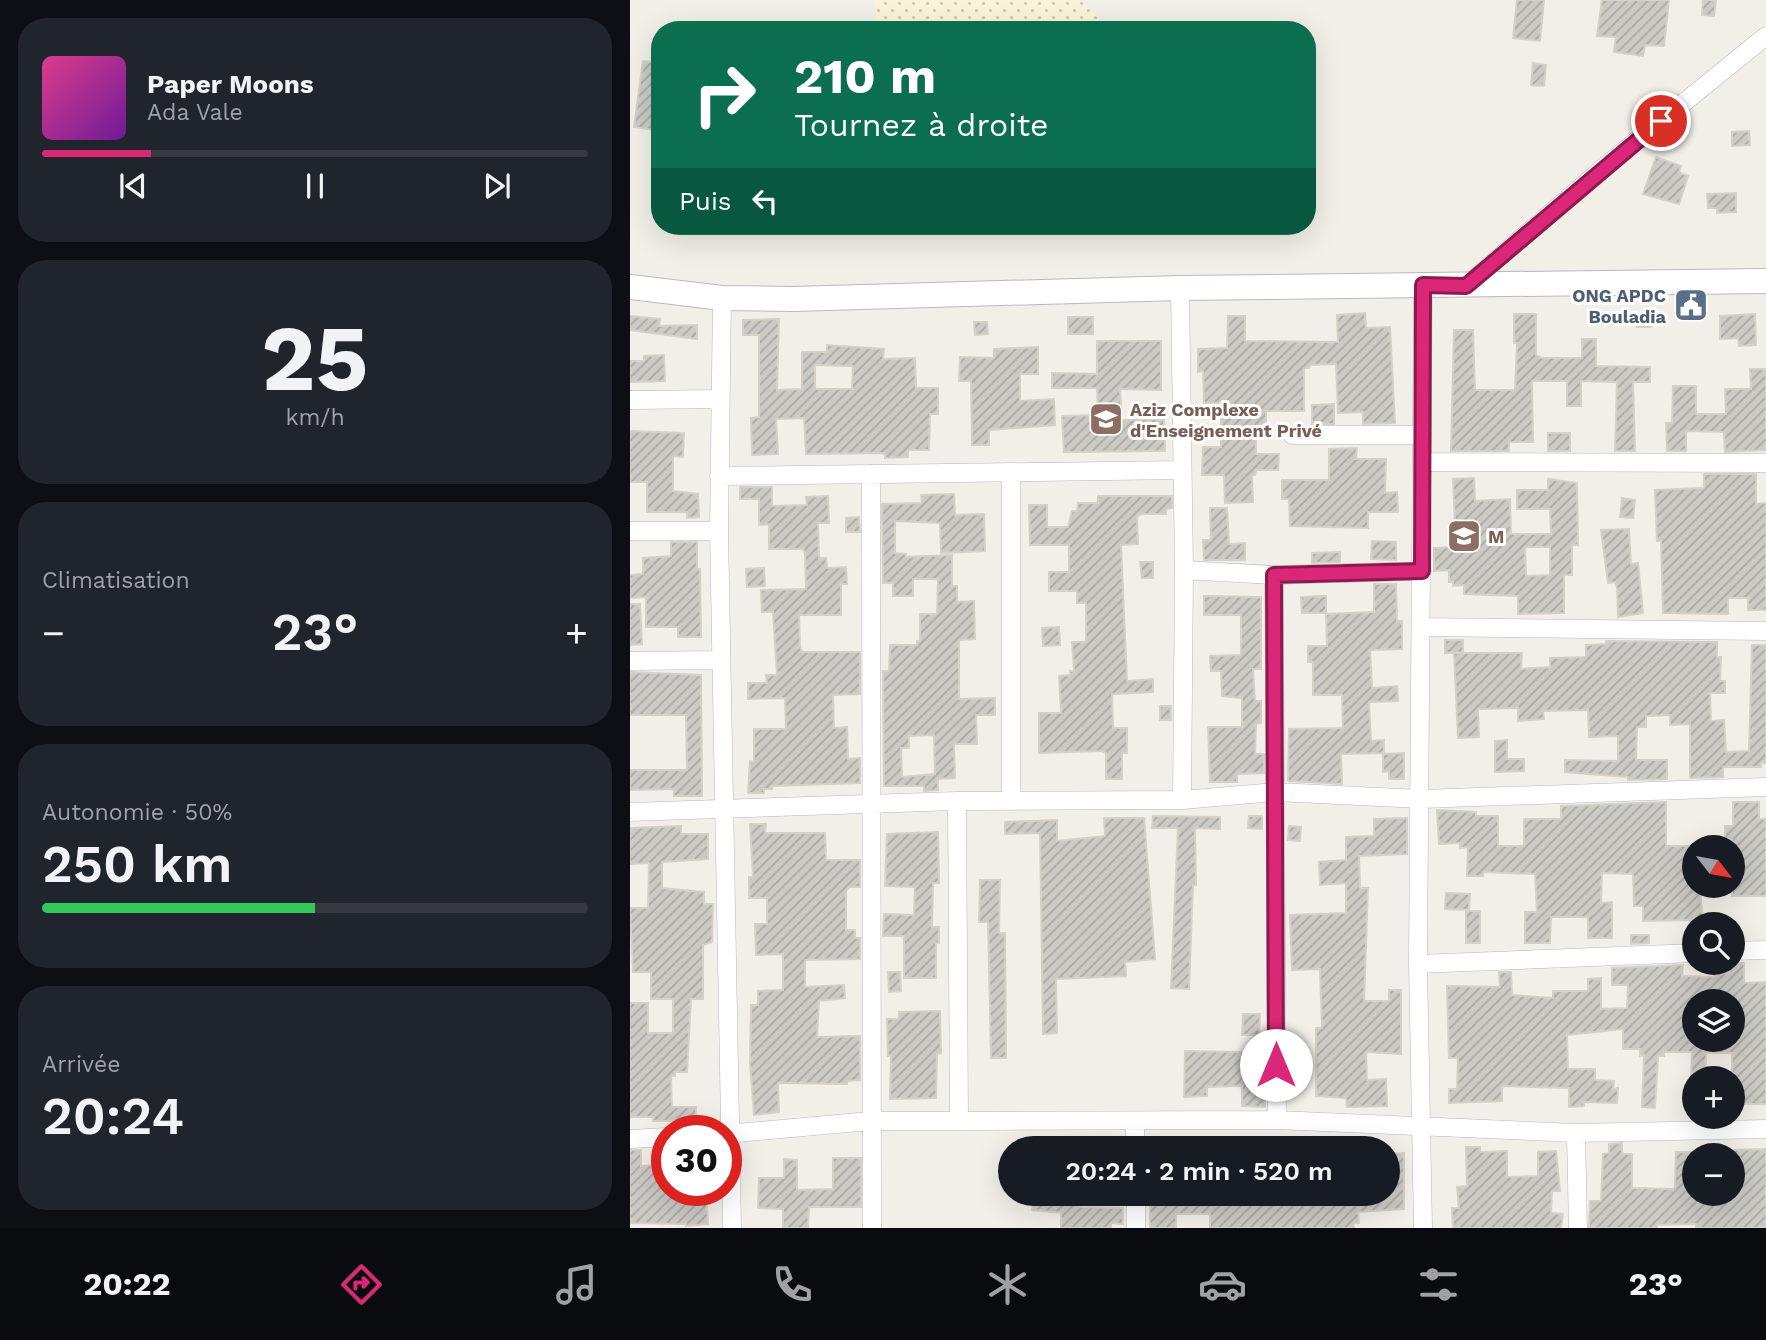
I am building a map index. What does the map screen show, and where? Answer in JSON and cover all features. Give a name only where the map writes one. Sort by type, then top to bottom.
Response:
[{"type":"street","points":[[1466,286],[1603,168],[1763,41]]},
{"type":"street","points":[[630,287],[722,298],[872,298],[1181,288],[1766,281]]},
{"type":"street","points":[[1423,285],[1418,964],[1423,1228]]},
{"type":"street","points":[[1181,288],[1184,570],[1182,800]]},
{"type":"street","points":[[722,298],[719,531],[728,1115]]},
{"type":"street","points":[[630,400],[720,399]]},
{"type":"street","points":[[1292,435],[1422,435]]},
{"type":"street","points":[[1422,462],[1766,463]]},
{"type":"street","points":[[719,476],[1182,470]]},
{"type":"street","points":[[1011,472],[1011,801]]},
{"type":"street","points":[[871,474],[872,1228]]},
{"type":"street","points":[[630,531],[719,531]]},
{"type":"street","points":[[1184,570],[1274,575],[1422,571]]},
{"type":"street","points":[[1274,575],[1277,1120]]},
{"type":"street","points":[[1421,627],[1766,631]]},
{"type":"street","points":[[630,661],[722,660]]},
{"type":"street","points":[[630,812],[724,811],[957,801],[1182,800],[1276,792],[1421,799],[1766,788]]},
{"type":"street","points":[[957,801],[959,1121]]},
{"type":"street","points":[[1745,951],[1766,950]]},
{"type":"street","points":[[1418,964],[1682,953]]},
{"type":"street","points":[[742,1133],[870,1121],[1277,1120],[1576,1133],[1766,1129]]},
{"type":"street","points":[[1135,1121],[1135,1136]]},
{"type":"street","points":[[1576,1133],[1578,1228]]},
{"type":"street","points":[[630,1139],[651,1138]]},
{"type":"street","points":[[731,1206],[732,1228]]},
{"type":"street","points":[[1136,1206],[1136,1228]]},
{"type":"sand","points":[[874,0],[1081,0],[1101,21],[881,21],[876,18]]},
{"type":"building","points":[[1517,0],[1544,0],[1540,41],[1513,38]]},
{"type":"building","points":[[1602,0],[1669,0],[1664,46],[1645,45],[1643,56],[1614,52],[1616,37],[1597,36]]},
{"type":"building","points":[[1703,0],[1716,0],[1714,16],[1702,15]]},
{"type":"building","points":[[643,61],[651,62],[651,129],[634,127]]},
{"type":"building","points":[[1533,63],[1546,65],[1544,86],[1531,85]]},
{"type":"building","points":[[1749,131],[1750,145],[1732,146],[1732,132]]},
{"type":"building","points":[[1656,157],[1681,166],[1679,172],[1688,176],[1679,204],[1643,194]]},
{"type":"building","points":[[1736,193],[1736,212],[1717,213],[1717,208],[1708,208],[1707,194]]},
{"type":"building","points":[[1365,313],[1366,328],[1390,327],[1395,423],[1363,424],[1363,412],[1338,413],[1336,364],[1310,365],[1309,368],[1304,368],[1304,411],[1266,411],[1266,426],[1256,426],[1256,454],[1279,454],[1278,470],[1256,470],[1255,475],[1252,475],[1253,502],[1225,503],[1224,475],[1202,475],[1203,447],[1221,447],[1221,403],[1204,403],[1203,371],[1198,372],[1198,349],[1227,348],[1228,316],[1245,316],[1245,341],[1338,342],[1337,315]]},
{"type":"building","points":[[1637,313],[1652,313],[1651,327],[1637,327]]},
{"type":"building","points":[[1514,314],[1536,314],[1536,355],[1542,358],[1582,358],[1582,339],[1596,339],[1596,366],[1650,367],[1650,382],[1633,382],[1635,451],[1615,451],[1617,382],[1581,381],[1581,406],[1567,406],[1567,381],[1532,381],[1533,442],[1509,442],[1509,451],[1451,451],[1454,330],[1473,330],[1475,390],[1515,390],[1517,343],[1514,343]]},
{"type":"building","points":[[1755,314],[1756,345],[1739,346],[1738,338],[1720,339],[1720,316]]},
{"type":"building","points":[[630,316],[660,319],[659,326],[697,325],[697,339],[630,330]]},
{"type":"building","points":[[1068,317],[1093,317],[1093,334],[1068,334]]},
{"type":"building","points":[[779,319],[777,390],[802,389],[802,352],[827,352],[827,345],[884,349],[883,359],[915,358],[916,388],[938,388],[938,414],[930,414],[929,450],[908,450],[908,457],[885,458],[885,453],[806,454],[804,418],[776,419],[778,454],[752,455],[751,418],[759,417],[759,335],[743,335],[743,320]],"holes":[[[815,365],[853,366],[852,389],[815,389]]]},
{"type":"building","points":[[974,322],[987,322],[988,334],[975,335]]},
{"type":"building","points":[[1097,341],[1161,341],[1161,390],[1120,389],[1122,420],[1164,419],[1165,451],[1064,452],[1062,416],[1098,415],[1097,388],[1052,388],[1052,373],[1097,374]]},
{"type":"building","points":[[1038,347],[1038,374],[1020,374],[1020,401],[1054,399],[1055,425],[989,430],[989,445],[972,445],[971,381],[959,381],[960,357],[994,358],[994,349]]},
{"type":"building","points":[[664,355],[665,381],[630,382],[630,361],[644,361],[644,356]]},
{"type":"building","points":[[1750,369],[1766,369],[1766,450],[1725,452],[1724,432],[1686,431],[1686,451],[1667,451],[1666,423],[1672,423],[1673,386],[1696,386],[1696,414],[1726,414],[1725,389],[1751,389]]},
{"type":"building","points":[[1334,404],[1334,424],[1312,424],[1312,405]]},
{"type":"building","points":[[630,431],[684,433],[683,457],[673,456],[673,491],[698,494],[699,517],[687,518],[687,512],[647,512],[647,482],[630,482]]},
{"type":"building","points":[[1548,433],[1570,433],[1570,451],[1548,451]]},
{"type":"building","points":[[1357,448],[1356,459],[1386,459],[1385,493],[1397,492],[1398,512],[1368,512],[1368,528],[1290,526],[1289,499],[1282,499],[1282,480],[1329,480],[1329,449]]},
{"type":"building","points":[[1704,474],[1756,474],[1756,504],[1766,503],[1766,610],[1748,610],[1748,598],[1728,598],[1728,614],[1663,613],[1661,541],[1657,541],[1655,490],[1704,488]]},
{"type":"building","points":[[1474,478],[1475,501],[1510,499],[1511,534],[1551,534],[1550,509],[1517,509],[1517,490],[1548,490],[1548,479],[1577,483],[1578,545],[1572,545],[1572,575],[1564,575],[1564,613],[1518,614],[1518,596],[1464,594],[1464,585],[1453,586],[1453,582],[1449,582],[1449,570],[1434,571],[1434,548],[1456,547],[1453,479]],"holes":[[[1525,547],[1550,547],[1550,575],[1526,576]]]},
{"type":"building","points":[[740,487],[772,487],[772,506],[807,505],[806,497],[828,496],[829,523],[818,523],[819,558],[826,558],[827,568],[846,567],[847,584],[841,584],[841,615],[799,615],[800,646],[802,652],[860,652],[860,694],[833,695],[834,728],[847,727],[848,759],[860,758],[860,783],[772,786],[772,789],[764,789],[764,793],[748,793],[750,761],[754,762],[754,729],[786,729],[785,698],[748,699],[748,683],[767,683],[766,675],[777,675],[773,612],[762,612],[761,590],[806,589],[803,549],[769,549],[769,524],[759,525],[759,499],[740,499]]},
{"type":"building","points":[[954,494],[955,515],[984,514],[985,551],[941,553],[940,523],[895,521],[895,553],[906,554],[906,557],[952,555],[952,586],[957,586],[957,602],[974,601],[975,639],[959,640],[959,699],[995,698],[995,715],[976,715],[977,744],[954,744],[955,778],[938,779],[938,790],[924,791],[924,786],[884,786],[883,671],[889,671],[890,645],[917,645],[917,641],[920,641],[920,614],[937,614],[938,579],[913,579],[913,596],[893,596],[893,583],[883,583],[882,504],[922,503],[921,495]],"holes":[[[934,735],[935,774],[902,777],[901,748],[909,748],[909,736]]]},
{"type":"building","points":[[1098,496],[1172,496],[1172,508],[1166,509],[1166,514],[1141,514],[1137,517],[1138,544],[1121,545],[1127,681],[1153,679],[1153,692],[1112,694],[1113,728],[1127,728],[1127,753],[1122,753],[1122,779],[1106,779],[1106,753],[1102,751],[1039,753],[1039,713],[1061,713],[1059,676],[1070,675],[1070,671],[1074,671],[1072,642],[1086,642],[1086,603],[1077,603],[1077,591],[1049,591],[1049,572],[1069,572],[1069,545],[1030,545],[1029,505],[1047,505],[1047,527],[1068,527],[1072,511],[1077,511],[1078,503],[1098,503]]},
{"type":"building","points":[[1622,498],[1635,500],[1633,518],[1620,517]]},
{"type":"building","points":[[1210,508],[1227,508],[1229,544],[1245,543],[1245,560],[1204,560],[1203,540],[1211,540]]},
{"type":"building","points":[[859,517],[860,532],[846,532],[846,518]]},
{"type":"building","points":[[1629,529],[1631,564],[1638,563],[1643,613],[1618,617],[1617,588],[1615,582],[1608,583],[1601,530]]},
{"type":"building","points":[[1372,541],[1396,542],[1396,560],[1371,559]]},
{"type":"building","points":[[671,542],[697,542],[701,637],[678,637],[678,627],[646,627],[646,597],[630,598],[630,575],[643,574],[643,558],[671,556]]},
{"type":"building","points":[[1340,552],[1340,562],[1312,563],[1312,553]]},
{"type":"building","points":[[1140,562],[1153,562],[1153,578],[1142,578]]},
{"type":"building","points":[[764,568],[765,586],[747,587],[746,569]]},
{"type":"building","points":[[1374,584],[1396,584],[1397,621],[1402,621],[1402,649],[1370,650],[1372,688],[1397,686],[1398,701],[1369,702],[1371,741],[1384,740],[1384,753],[1341,754],[1342,784],[1288,781],[1289,729],[1343,728],[1342,695],[1313,695],[1313,662],[1308,662],[1308,646],[1327,646],[1326,614],[1374,612]]},
{"type":"building","points":[[1204,596],[1261,597],[1261,669],[1253,669],[1255,701],[1261,701],[1261,723],[1256,724],[1255,754],[1264,754],[1264,773],[1237,774],[1237,782],[1210,782],[1208,727],[1242,727],[1242,698],[1222,696],[1221,671],[1211,671],[1210,656],[1241,655],[1241,615],[1204,615]]},
{"type":"building","points":[[1326,596],[1326,613],[1302,613],[1301,597]]},
{"type":"building","points":[[630,604],[640,604],[642,644],[630,645]]},
{"type":"building","points":[[1059,627],[1060,645],[1043,646],[1042,628]]},
{"type":"building","points":[[1445,640],[1463,640],[1463,652],[1445,653]]},
{"type":"building","points":[[1606,641],[1717,642],[1717,657],[1721,657],[1720,681],[1725,681],[1725,693],[1710,693],[1711,721],[1724,720],[1726,752],[1749,751],[1752,645],[1766,645],[1766,763],[1761,763],[1761,767],[1723,767],[1723,777],[1690,778],[1690,724],[1670,725],[1670,715],[1646,716],[1646,727],[1637,727],[1636,760],[1667,760],[1667,779],[1628,780],[1628,777],[1565,772],[1565,760],[1618,761],[1618,736],[1589,737],[1588,710],[1543,711],[1544,719],[1518,721],[1518,708],[1478,709],[1479,737],[1458,738],[1454,653],[1522,653],[1521,669],[1550,667],[1550,658],[1586,657],[1586,645],[1606,644]]},
{"type":"building","points":[[630,672],[701,675],[702,796],[674,796],[674,789],[630,790],[630,770],[687,770],[686,715],[630,715]]},
{"type":"building","points":[[1160,706],[1171,706],[1171,720],[1160,720]]},
{"type":"building","points":[[1507,740],[1507,759],[1524,759],[1524,771],[1495,772],[1495,741]]},
{"type":"building","points":[[1404,753],[1404,779],[1389,779],[1389,771],[1383,772],[1383,754]]},
{"type":"building","points":[[1666,802],[1666,846],[1682,846],[1682,898],[1701,898],[1702,912],[1682,912],[1682,920],[1643,921],[1643,906],[1634,906],[1633,874],[1602,873],[1601,903],[1612,902],[1612,938],[1588,938],[1588,917],[1551,917],[1550,943],[1525,943],[1525,912],[1537,912],[1535,874],[1483,872],[1483,876],[1467,876],[1468,847],[1460,848],[1460,843],[1439,844],[1437,810],[1476,812],[1476,816],[1498,816],[1498,846],[1524,846],[1524,819],[1561,819],[1561,806]]},
{"type":"building","points":[[1733,802],[1759,802],[1759,819],[1766,819],[1766,896],[1745,896],[1745,835],[1725,835],[1725,826],[1733,826]]},
{"type":"building","points":[[1153,816],[1220,817],[1220,829],[1195,828],[1196,885],[1193,885],[1189,989],[1171,988],[1178,828],[1152,828]]},
{"type":"building","points":[[1249,816],[1262,816],[1262,829],[1248,828]]},
{"type":"building","points":[[1104,818],[1144,818],[1155,959],[1125,962],[1126,976],[1056,979],[1057,1033],[1043,1034],[1040,833],[1005,834],[1005,822],[1057,820],[1057,841],[1105,836]]},
{"type":"building","points":[[1407,818],[1407,854],[1359,856],[1360,888],[1368,888],[1364,1001],[1389,1001],[1389,990],[1401,990],[1401,1054],[1366,1052],[1367,1080],[1386,1079],[1387,1106],[1347,1107],[1346,1098],[1316,1096],[1316,1028],[1322,1028],[1320,969],[1292,970],[1290,915],[1346,913],[1346,883],[1320,885],[1319,862],[1346,860],[1346,837],[1374,836],[1374,819]]},
{"type":"building","points":[[750,824],[766,824],[765,833],[825,833],[826,860],[860,860],[860,887],[849,887],[846,891],[846,930],[855,930],[855,938],[860,938],[860,959],[805,960],[805,987],[844,985],[845,998],[819,1001],[817,1037],[860,1036],[860,1080],[847,1081],[847,1084],[778,1083],[779,1112],[754,1115],[750,1063],[751,1005],[758,1005],[758,991],[783,990],[783,954],[756,955],[755,924],[767,924],[767,898],[749,898],[749,877],[753,877]]},
{"type":"building","points":[[681,826],[681,834],[708,834],[708,859],[662,862],[662,888],[704,892],[704,904],[713,904],[712,942],[703,945],[703,999],[691,999],[687,1072],[675,1072],[675,1076],[671,1076],[672,1107],[696,1107],[696,1115],[630,1117],[630,1003],[648,1003],[648,1033],[673,1033],[673,999],[651,999],[651,972],[633,972],[630,908],[648,908],[649,863],[630,864],[631,828]]},
{"type":"building","points":[[1289,826],[1301,827],[1300,841],[1288,840]]},
{"type":"building","points":[[938,832],[939,883],[933,883],[932,927],[939,927],[936,978],[904,978],[904,936],[883,936],[884,914],[914,915],[915,887],[885,886],[887,834]]},
{"type":"building","points":[[980,880],[1000,880],[999,933],[1005,933],[1006,1058],[991,1058],[988,922],[979,922]]},
{"type":"building","points":[[1446,893],[1470,894],[1469,910],[1445,909]]},
{"type":"building","points":[[1466,911],[1480,911],[1480,943],[1466,943]]},
{"type":"building","points":[[1631,935],[1649,935],[1649,943],[1631,944]]},
{"type":"building","points":[[1682,965],[1682,976],[1744,975],[1744,983],[1766,982],[1766,1104],[1745,1104],[1745,1066],[1732,1066],[1732,1053],[1706,1053],[1705,1066],[1691,1066],[1692,1052],[1745,1052],[1745,989],[1682,989],[1682,1052],[1664,1052],[1664,1056],[1658,1056],[1655,1108],[1642,1107],[1644,1055],[1640,1056],[1640,1049],[1623,1049],[1623,1029],[1567,1035],[1568,1069],[1595,1069],[1595,1080],[1614,1081],[1613,1089],[1618,1088],[1617,1103],[1584,1102],[1584,1106],[1569,1107],[1569,1088],[1502,1086],[1502,1101],[1449,1103],[1449,1089],[1457,1089],[1458,1058],[1449,1058],[1447,986],[1500,987],[1499,972],[1511,972],[1512,995],[1553,998],[1553,991],[1588,991],[1588,979],[1601,978],[1601,1009],[1627,1008],[1628,985],[1612,985],[1612,968]]},
{"type":"building","points":[[888,972],[900,972],[901,991],[889,992]]},
{"type":"building","points":[[940,1011],[941,1053],[937,1054],[936,1098],[890,1099],[891,1056],[888,1056],[887,1019],[899,1019],[899,1012]]},
{"type":"building","points":[[1243,1014],[1260,1014],[1259,1035],[1242,1035]]},
{"type":"building","points":[[1185,1051],[1243,1052],[1243,1070],[1265,1070],[1265,1107],[1242,1106],[1242,1086],[1207,1087],[1207,1096],[1184,1097]]},
{"type":"building","points":[[1622,1143],[1622,1154],[1632,1154],[1632,1188],[1675,1189],[1676,1152],[1682,1152],[1682,1206],[1745,1206],[1745,1150],[1766,1149],[1766,1228],[1696,1228],[1696,1224],[1657,1225],[1657,1228],[1589,1228],[1590,1201],[1601,1201],[1603,1154],[1609,1153],[1609,1144]]},
{"type":"building","points":[[1466,1147],[1480,1147],[1480,1152],[1507,1151],[1507,1177],[1538,1176],[1538,1152],[1556,1151],[1560,1191],[1552,1191],[1551,1213],[1563,1214],[1561,1228],[1453,1228],[1452,1208],[1459,1208],[1457,1187],[1467,1186]]},
{"type":"building","points":[[630,1150],[641,1150],[641,1166],[651,1165],[651,1206],[707,1206],[708,1224],[686,1226],[630,1223]]},
{"type":"building","points":[[1400,1153],[1404,1153],[1404,1209],[1358,1212],[1359,1223],[1353,1223],[1354,1228],[1210,1228],[1210,1214],[1176,1214],[1176,1228],[1150,1228],[1150,1206],[1400,1206]]},
{"type":"building","points":[[833,1158],[861,1158],[861,1207],[809,1207],[808,1228],[783,1228],[783,1209],[758,1208],[759,1178],[784,1178],[784,1159],[797,1160],[797,1190],[833,1189]]},
{"type":"building","points":[[1032,1206],[1123,1208],[1123,1224],[1111,1223],[1111,1228],[1061,1228],[1061,1213],[1032,1210]]},
{"type":"place","name":"ONG APDC Bouladia","points":[[1691,305]]},
{"type":"place","name":"Aziz Complexe d'Enseignement Privé","points":[[1106,419]]},
{"type":"place","name":"M","points":[[1464,536]]},
{"type":"route","points":[[1276,1065],[1274,575],[1422,571],[1423,285],[1466,286],[1661,121]]}]
